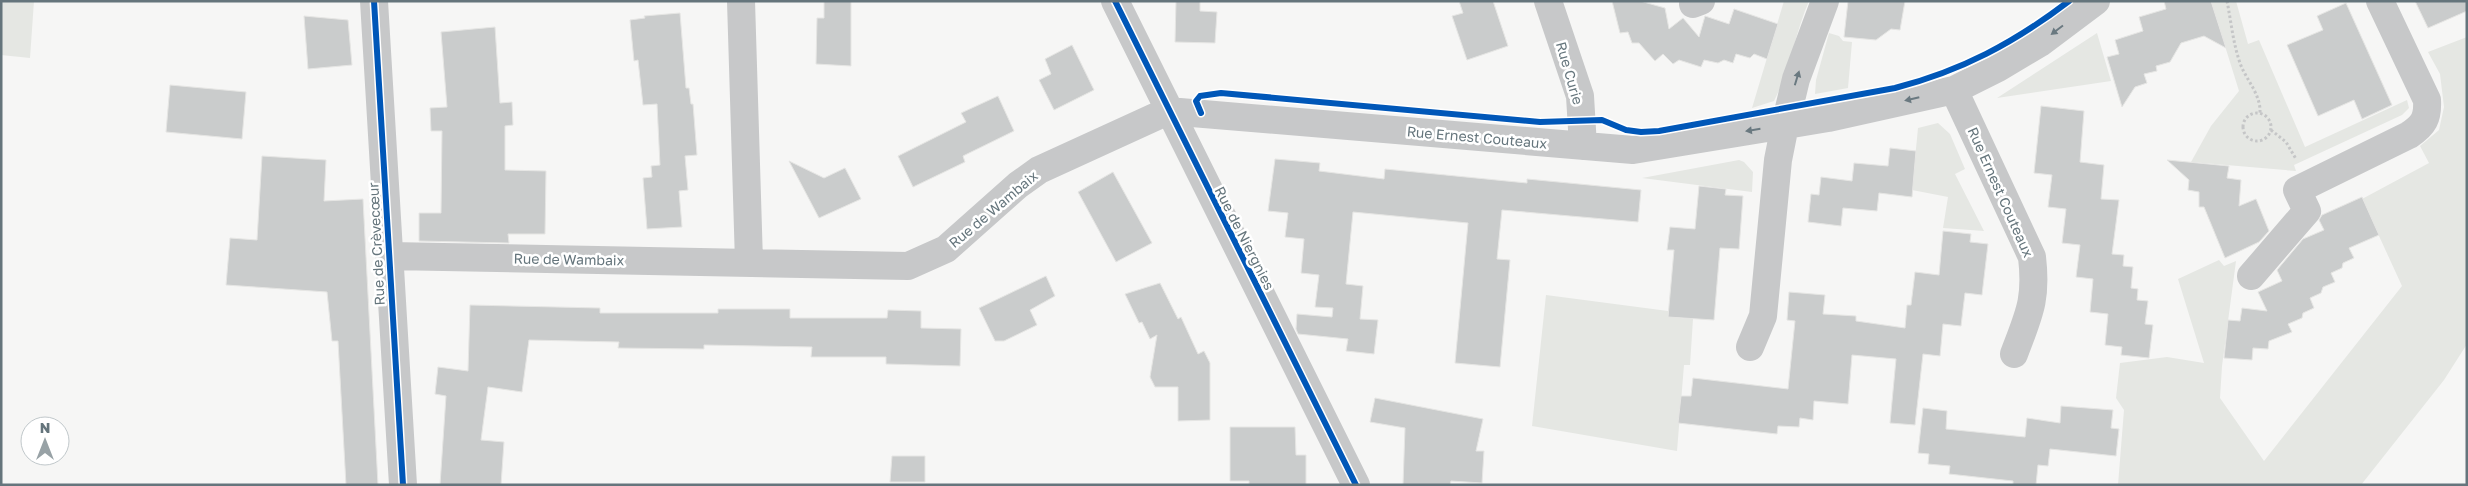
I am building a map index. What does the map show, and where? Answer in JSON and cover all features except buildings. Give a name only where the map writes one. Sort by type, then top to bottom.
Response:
[{"type":"street","name":"Rue de Crèvecœur","points":[[374,1],[403,485]]},
{"type":"street","points":[[741,1],[749,262]]},
{"type":"street","name":"Rue de Niergnies","points":[[1114,1],[1356,485]]},
{"type":"street","name":"Rue Curie","points":[[1548,1],[1580,96],[1583,146]]},
{"type":"street","points":[[1750,346],[1763,316],[1778,160],[1785,125],[1796,79],[1825,1]]},
{"type":"street","name":"Rue Ernest Couteaux","points":[[1168,111],[1633,150],[1785,125],[1954,90],[1998,68],[2040,43],[2096,1]]},
{"type":"street","points":[[2251,276],[2307,211],[2297,190],[2409,135],[2422,126],[2428,114],[2427,100],[2380,1]]},
{"type":"street","name":"Rue Ernest Couteaux","points":[[1954,90],[2032,257],[2035,280],[2033,304],[2014,354]]},
{"type":"street","name":"Rue de Wambaix","points":[[390,256],[908,266],[946,250],[1018,185],[1039,170],[1168,111]]},
{"type":"path","points":[[2227,1],[2240,64],[2255,91],[2260,106],[2260,113]]},
{"type":"path","points":[[2260,113],[2270,121],[2270,134],[2262,140],[2253,141],[2245,136],[2243,126],[2246,118],[2260,113]]},
{"type":"path","points":[[2271,130],[2286,142],[2309,184]]},
{"type":"shaded area","points":[[1,1],[34,1],[30,58],[1,55]]},
{"type":"shaded area","points":[[1784,1],[1809,1],[1780,89],[1774,101],[1752,108]]},
{"type":"shaded area","points":[[2211,1],[2236,1],[2248,44],[2259,40],[2305,147],[2407,100],[2409,108],[2402,115],[2294,165],[2296,171],[2191,162],[2211,126],[2239,91]]},
{"type":"shaded area","points":[[1829,33],[1839,36],[1843,41],[1852,42],[1848,88],[1815,94],[1816,80]]},
{"type":"shaded area","points":[[2097,33],[2111,81],[1997,98]]},
{"type":"shaded area","points":[[2467,37],[2467,344],[2444,380],[2361,485],[2118,485],[2124,410],[2116,398],[2120,363],[2167,357],[2204,363],[2178,279],[2219,260],[2224,266],[2236,261],[2222,366],[2220,398],[2264,461],[2402,286],[2362,199],[2429,163],[2420,146],[2439,130],[2444,107],[2440,74],[2428,52]]},
{"type":"shaded area","points":[[1938,123],[1950,134],[1965,169],[1955,174],[1984,231],[1943,228],[1948,197],[1912,190],[1918,128]]},
{"type":"shaded area","points":[[1739,160],[1744,162],[1753,172],[1752,192],[1642,178]]},
{"type":"shaded area","points":[[1546,295],[1668,311],[1668,317],[1693,319],[1690,365],[1684,365],[1677,451],[1532,426]]},
{"type":"cycle path","points":[[374,1],[403,485]]},
{"type":"cycle path","points":[[1115,1],[1356,485]]},
{"type":"cycle path","points":[[1201,113],[1196,101],[1200,96],[1221,93],[1540,122],[1602,120],[1626,130],[1641,132],[1659,131],[1895,88],[1919,81],[1965,64],[2007,43],[2069,1]]}]
